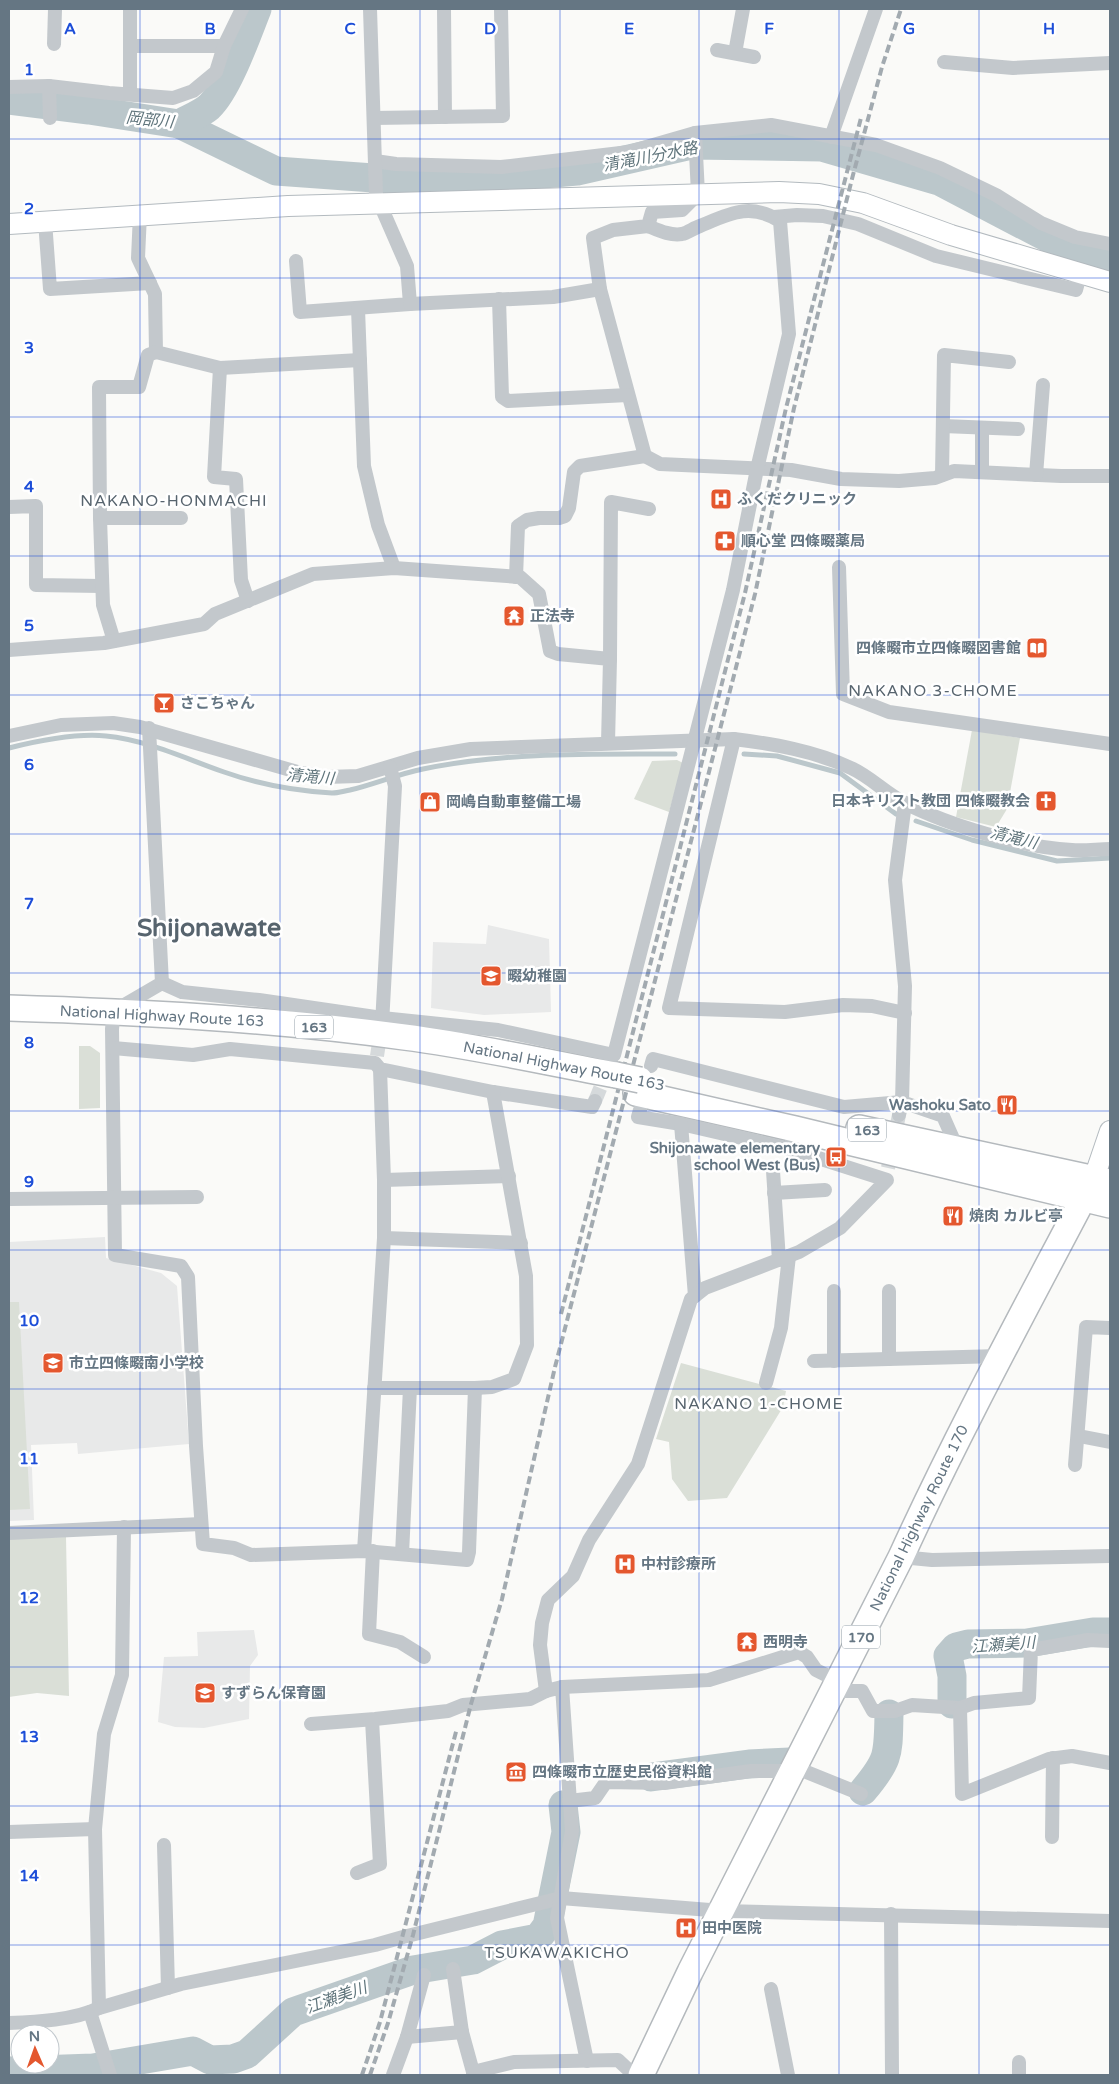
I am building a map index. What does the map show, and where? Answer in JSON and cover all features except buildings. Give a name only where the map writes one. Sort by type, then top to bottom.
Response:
[{"type":"highway","name":"National Highway Route 163","points":[[9,1008],[113,1029]]},
{"type":"highway","name":"National Highway Route 163","points":[[9,1025],[267,1036],[338,1042],[488,1064],[624,1081],[958,1150],[1096,1187]]},
{"type":"highway","name":"National Highway Route 163","points":[[624,1081],[792,1139],[1096,1187]]},
{"type":"highway","name":"163","points":[[1096,1187],[1110,1205]]},
{"type":"highway","name":"National Highway Route 170","points":[[641,2075],[690,1972],[901,1557],[931,1492],[1000,1356],[1096,1187]]},
{"type":"street","points":[[54,9],[54,44]]},
{"type":"street","points":[[130,9],[130,94]]},
{"type":"street","points":[[9,86],[49,86],[173,98],[193,91],[216,72],[224,46],[242,9]]},
{"type":"street","points":[[370,9],[377,199],[407,266],[410,304]]},
{"type":"street","points":[[444,9],[445,117]]},
{"type":"street","points":[[374,118],[504,116],[501,9]]},
{"type":"street","points":[[735,53],[743,9]]},
{"type":"street","points":[[831,137],[876,9]]},
{"type":"street","points":[[130,46],[224,46]]},
{"type":"street","points":[[716,50],[754,57]]},
{"type":"street","points":[[944,62],[1013,68],[1110,62]]},
{"type":"street","points":[[49,86],[50,118]]},
{"type":"street","points":[[376,166],[396,164],[501,167],[629,152],[696,133],[771,125],[876,145],[940,168],[996,195],[1041,223],[1075,238],[1110,244]]},
{"type":"street","points":[[648,226],[652,212],[682,210],[698,194],[696,133]]},
{"type":"street","points":[[9,224],[377,199],[819,194],[863,203],[951,235],[1080,275],[1110,282]]},
{"type":"street","points":[[546,1691],[540,1645],[542,1623],[548,1600],[572,1576],[589,1540],[638,1464],[691,1299],[705,1288],[784,1258],[840,1228],[888,1174],[792,1139],[681,1124],[638,1116],[624,1081],[695,740],[733,590],[789,334],[780,221],[770,214],[753,210],[733,212],[681,234],[666,233],[648,226],[613,230],[593,238],[600,289],[645,456]]},
{"type":"street","points":[[140,214],[138,258],[155,294],[156,352]]},
{"type":"street","points":[[774,217],[797,215],[823,216],[858,224],[936,256],[1076,290],[1080,275]]},
{"type":"street","points":[[45,221],[50,289],[150,283]]},
{"type":"street","points":[[296,261],[300,312],[553,297],[600,289]]},
{"type":"street","points":[[499,299],[502,397],[508,401],[628,395]]},
{"type":"street","points":[[358,309],[364,466],[378,524],[394,568]]},
{"type":"street","points":[[114,641],[103,605],[101,586],[99,387],[140,387],[148,356],[156,352],[220,368],[360,360]]},
{"type":"street","points":[[942,475],[944,355],[1009,362]]},
{"type":"street","points":[[220,368],[214,477],[236,479],[241,580],[248,601]]},
{"type":"street","points":[[1036,475],[1043,385]]},
{"type":"street","points":[[943,426],[1018,429]]},
{"type":"street","points":[[982,428],[982,472]]},
{"type":"street","points":[[516,577],[518,526],[527,520],[565,516],[569,508],[574,472],[580,466],[645,456],[660,464],[792,470],[841,479],[899,480],[942,475],[954,471],[1110,476]]},
{"type":"street","points":[[608,743],[611,502],[650,509]]},
{"type":"street","points":[[9,507],[36,506],[36,586],[101,586]]},
{"type":"street","points":[[100,518],[181,518]]},
{"type":"street","points":[[839,567],[843,694],[889,712],[1110,744]]},
{"type":"street","points":[[9,650],[114,641],[204,624],[215,614],[314,574],[394,568],[520,577],[539,594],[550,650],[558,654],[610,659]]},
{"type":"street","points":[[9,736],[61,725],[113,723],[301,773],[327,777],[392,776],[418,758],[471,749],[734,739],[767,743],[819,755],[853,769],[905,803],[967,827],[1039,846],[1073,850],[1110,849]]},
{"type":"street","points":[[149,732],[162,983],[113,1029],[115,1256],[181,1266],[188,1277],[203,1544],[234,1548],[251,1555],[368,1551],[467,1560],[469,1552],[475,1388]]},
{"type":"street","points":[[734,739],[669,1008],[785,1012],[842,1004],[872,1006],[905,1013]]},
{"type":"street","points":[[382,1021],[392,776]]},
{"type":"street","points":[[901,1108],[905,986],[895,880],[905,803]]},
{"type":"street","points":[[162,983],[182,992],[258,1000],[382,1021],[498,1030],[624,1081]]},
{"type":"street","points":[[9,1000],[9,1008]]},
{"type":"street","points":[[113,1029],[193,1055],[230,1049],[377,1063],[493,1092],[592,1107],[653,1059],[844,1107],[901,1108],[942,1116],[958,1150]]},
{"type":"street","points":[[377,1063],[384,1180],[384,1238],[374,1388],[368,1551],[369,1634],[400,1642],[424,1656]]},
{"type":"street","points":[[374,1388],[492,1387],[514,1379],[527,1345],[526,1276],[493,1092]]},
{"type":"street","points":[[681,1124],[695,1296]]},
{"type":"street","points":[[1096,1187],[1110,1131]]},
{"type":"street","points":[[766,1383],[781,1328],[784,1258],[774,1193],[773,1171]]},
{"type":"street","points":[[384,1180],[508,1176]]},
{"type":"street","points":[[774,1193],[826,1190]]},
{"type":"street","points":[[9,1199],[197,1197]]},
{"type":"street","points":[[384,1238],[521,1243]]},
{"type":"street","points":[[834,1291],[834,1360]]},
{"type":"street","points":[[889,1291],[889,1359]]},
{"type":"street","points":[[1075,1465],[1079,1436],[1086,1327],[1110,1328]]},
{"type":"street","points":[[814,1361],[1000,1356]]},
{"type":"street","points":[[402,1554],[410,1388]]},
{"type":"street","points":[[1079,1436],[1110,1442]]},
{"type":"street","points":[[9,1533],[201,1524]]},
{"type":"street","points":[[109,2069],[95,2010],[95,1829],[104,1734],[122,1675],[124,1527]]},
{"type":"street","points":[[901,1557],[932,1560],[1110,1556]]},
{"type":"street","points":[[311,1724],[372,1720],[448,1710],[464,1705],[530,1699],[546,1691],[562,1687],[709,1680],[800,1652],[807,1657],[816,1670],[835,1686],[862,1691],[873,1711],[895,1711],[912,1705],[960,1708],[974,1703],[1029,1698],[1031,1650],[1088,1640],[1110,1641]]},
{"type":"street","points":[[562,1687],[572,1831],[557,1918],[588,2061]]},
{"type":"street","points":[[960,1708],[962,1794],[1053,1758],[1072,1756],[1110,1763]]},
{"type":"street","points":[[357,1873],[380,1864],[372,1720]]},
{"type":"street","points":[[1052,1837],[1053,1758]]},
{"type":"street","points":[[569,1801],[595,1798],[606,1782],[664,1782],[751,1771],[793,1769],[861,1794]]},
{"type":"street","points":[[9,1832],[95,1829]]},
{"type":"street","points":[[164,1845],[168,1988]]},
{"type":"street","points":[[9,2023],[38,2022],[95,2010],[168,1988],[375,1946],[403,1937],[561,1898],[722,1911],[1110,1921]]},
{"type":"street","points":[[891,1914],[892,2075]]},
{"type":"street","points":[[453,1969],[462,2032],[473,2074],[514,2062],[618,2060],[634,2075]]},
{"type":"street","points":[[393,2075],[407,2037],[424,1975]]},
{"type":"street","points":[[771,1989],[788,2075]]},
{"type":"street","points":[[407,2037],[462,2032]]},
{"type":"shaded area","points":[[972,730],[1020,738],[1007,809],[996,827],[956,817]]},
{"type":"shaded area","points":[[677,760],[683,763],[669,812],[634,799],[652,761]]},
{"type":"shaded area","name":"畷幼稚園","points":[[488,925],[549,939],[551,1012],[484,1015],[431,1008],[433,942],[486,944]]},
{"type":"shaded area","points":[[79,1046],[90,1046],[100,1053],[100,1108],[79,1109]]},
{"type":"shaded area","points":[[105,1237],[106,1258],[161,1273],[177,1286],[189,1444],[78,1454],[77,1443],[31,1445],[34,1520],[9,1521],[9,1242]]},
{"type":"shaded area","points":[[9,1302],[19,1302],[30,1509],[9,1510]]},
{"type":"shaded area","points":[[681,1363],[786,1391],[783,1407],[727,1498],[688,1501],[672,1479],[669,1442],[656,1439]]},
{"type":"shaded area","points":[[66,1537],[69,1696],[37,1693],[9,1697],[9,1539]]},
{"type":"shaded area","name":"すずらん保育園","points":[[254,1630],[258,1655],[250,1666],[249,1719],[204,1728],[175,1727],[158,1722],[164,1657],[198,1656],[197,1632]]},
{"type":"waterway","name":"岡部川","points":[[179,124],[206,110],[216,99],[230,75],[257,9]]},
{"type":"waterway","name":"清滝川分水路","points":[[9,100],[179,124],[276,171],[443,183],[577,171],[691,145],[822,147],[939,181],[1050,239],[1097,257],[1110,258]]},
{"type":"waterway","name":"清滝川","points":[[9,748],[44,740],[70,737],[95,735],[121,738],[136,741],[250,780],[291,789],[332,793],[359,788],[423,769],[485,759],[548,755],[675,754]]},
{"type":"waterway","name":"清滝川","points":[[744,754],[777,756],[840,773],[896,814]]},
{"type":"waterway","name":"清滝川","points":[[916,821],[972,840],[1057,861],[1110,858]]},
{"type":"waterway","name":"江瀬美川","points":[[952,1704],[952,1676],[948,1656],[956,1647],[968,1644],[1027,1643],[1093,1632],[1110,1632]]},
{"type":"waterway","name":"江瀬美川","points":[[863,1791],[878,1771],[886,1756],[889,1714]]},
{"type":"waterway","name":"江瀬美川","points":[[651,1777],[749,1764],[790,1762]]},
{"type":"waterway","name":"江瀬美川","points":[[9,2071],[93,2068],[193,2051],[210,2060],[233,2059],[247,2054],[293,2012],[413,1970],[473,1960],[502,1945],[538,1938],[547,1926],[566,1832],[563,1805]]},
{"type":"tunnel","points":[[377,1056],[381,1030]]},
{"type":"tunnel","points":[[595,1101],[608,1069]]},
{"type":"tunnel","points":[[888,1168],[899,1115]]},
{"type":"railway","points":[[370,2075],[388,2023],[413,1935],[471,1704],[502,1599],[555,1367],[755,594],[794,408],[853,175],[882,67],[901,9]]},
{"type":"railway","points":[[561,1314],[745,593],[786,408],[861,118]]},
{"type":"railway","points":[[362,2075],[380,2022],[457,1728]]},
{"type":"place","name":"ふくだクリニック","points":[[721,499]]},
{"type":"place","name":"順心堂 四條畷薬局","points":[[725,541]]},
{"type":"place","name":"正法寺","points":[[514,616]]},
{"type":"place","name":"四條畷市立四條畷図書館","points":[[1037,648]]},
{"type":"place","name":"さこちゃん","points":[[164,703]]},
{"type":"place","name":"日本キリスト教団 四條畷教会","points":[[1046,801]]},
{"type":"place","name":"岡嶋自動車整備工場","points":[[430,802]]},
{"type":"place","name":"畷幼稚園","points":[[491,976]]},
{"type":"place","name":"Washoku Sato","points":[[1007,1105]]},
{"type":"place","name":"Shijonawate elementary school West (Bus)","points":[[836,1157]]},
{"type":"place","name":"焼肉 カルビ亭","points":[[953,1216]]},
{"type":"place","name":"市立四條畷南小学校","points":[[53,1363]]},
{"type":"place","name":"中村診療所","points":[[625,1564]]},
{"type":"place","name":"西明寺","points":[[747,1642]]},
{"type":"place","name":"すずらん保育園","points":[[205,1693]]},
{"type":"place","name":"四條畷市立歴史民俗資料館","points":[[516,1772]]},
{"type":"place","name":"田中医院","points":[[686,1928]]},
{"type":"district","name":"NAKANO-HONMACHI","points":[[174,500]]},
{"type":"district","name":"NAKANO 3-CHOME","points":[[933,690]]},
{"type":"district","name":"Shijonawate","points":[[209,927]]},
{"type":"district","name":"NAKANO 1-CHOME","points":[[759,1403]]},
{"type":"district","name":"TSUKAWAKICHO","points":[[557,1952]]}]
